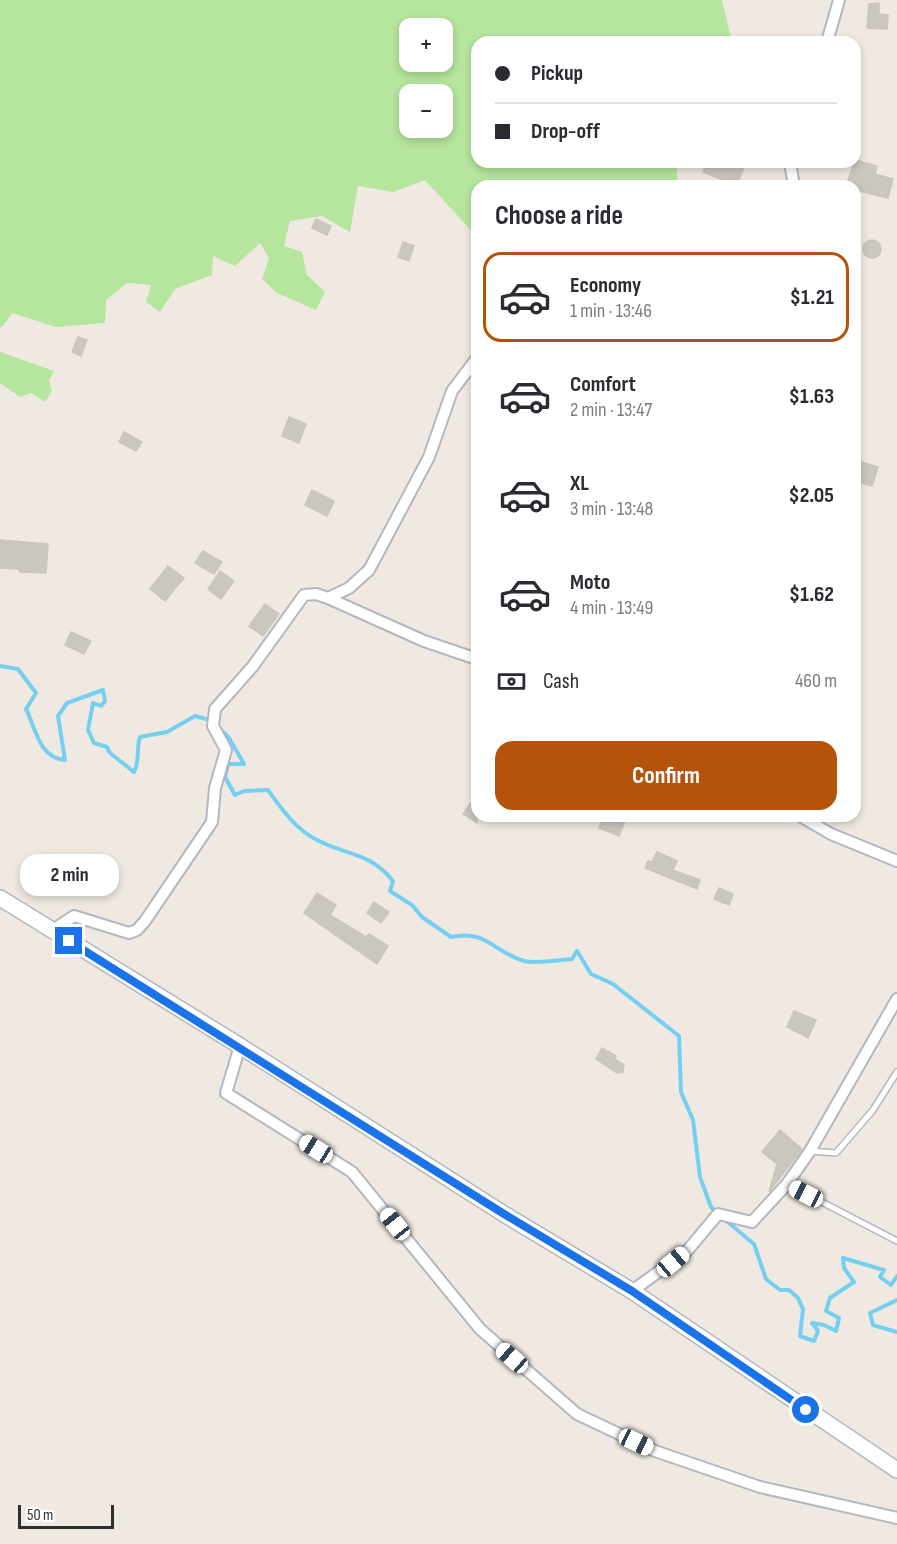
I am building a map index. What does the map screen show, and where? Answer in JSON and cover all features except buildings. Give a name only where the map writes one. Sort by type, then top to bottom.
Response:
[{"type":"main road","points":[[0,898],[240,1046],[504,1214],[632,1291],[897,1470]]},
{"type":"street","points":[[829,36],[839,0]]},
{"type":"street","points":[[328,598],[349,588],[369,570],[429,457],[452,391],[471,366]]},
{"type":"street","points":[[53,930],[74,916],[129,933],[145,921],[212,822],[215,788],[226,750],[213,726],[215,709],[253,666],[304,595],[316,594],[328,598],[424,641],[471,657]]},
{"type":"street","points":[[810,822],[831,834],[897,861]]},
{"type":"street","points":[[632,1291],[687,1251],[718,1214],[753,1222],[788,1184],[810,1151],[897,999]]},
{"type":"street","points":[[240,1046],[226,1093],[352,1172],[480,1329],[577,1414],[655,1451],[760,1487],[897,1518]]},
{"type":"lane","points":[[810,1151],[836,1153],[873,1110],[897,1071]]},
{"type":"lane","points":[[788,1184],[897,1241]]},
{"type":"green space","points":[[0,0],[722,0],[731,36],[471,36],[471,168],[677,168],[677,180],[471,180],[471,230],[425,180],[393,192],[358,186],[350,232],[322,216],[290,221],[284,246],[302,252],[307,275],[325,292],[316,310],[277,293],[262,279],[269,258],[260,243],[235,266],[213,256],[212,275],[175,289],[160,312],[146,302],[151,285],[127,283],[106,300],[105,323],[56,327],[12,313],[0,327]]},
{"type":"green space","points":[[0,352],[54,371],[49,381],[52,391],[45,402],[31,393],[20,397],[0,383]]},
{"type":"waterway","points":[[0,666],[18,669],[36,693],[26,709],[44,748],[56,758],[65,760],[58,716],[67,703],[103,690],[105,701],[101,706],[93,703],[88,730],[94,743],[107,747],[110,753],[134,772],[140,737],[167,732],[195,716],[213,721]]},
{"type":"waterway","points":[[218,727],[229,738],[244,764],[228,764],[225,777],[235,795],[244,791],[268,790],[302,831],[317,840],[376,865],[393,881],[390,891],[412,905],[422,917],[451,937],[473,936],[514,957],[530,962],[572,959],[577,951],[591,974],[613,984],[679,1036],[681,1092],[693,1120],[700,1177],[711,1207],[718,1214]]},
{"type":"waterway","points":[[724,1219],[754,1244],[766,1279],[780,1290],[789,1290],[798,1298],[803,1309],[800,1336],[814,1341],[818,1331],[812,1323],[824,1325],[836,1331],[839,1318],[826,1311],[830,1298],[854,1282],[844,1268],[843,1258],[884,1270],[880,1277],[891,1285],[897,1276]]},
{"type":"waterway","points":[[897,1300],[870,1313],[873,1325],[897,1332]]},
{"type":"route","points":[[69,941],[240,1046],[504,1214],[632,1291],[806,1410]]}]
